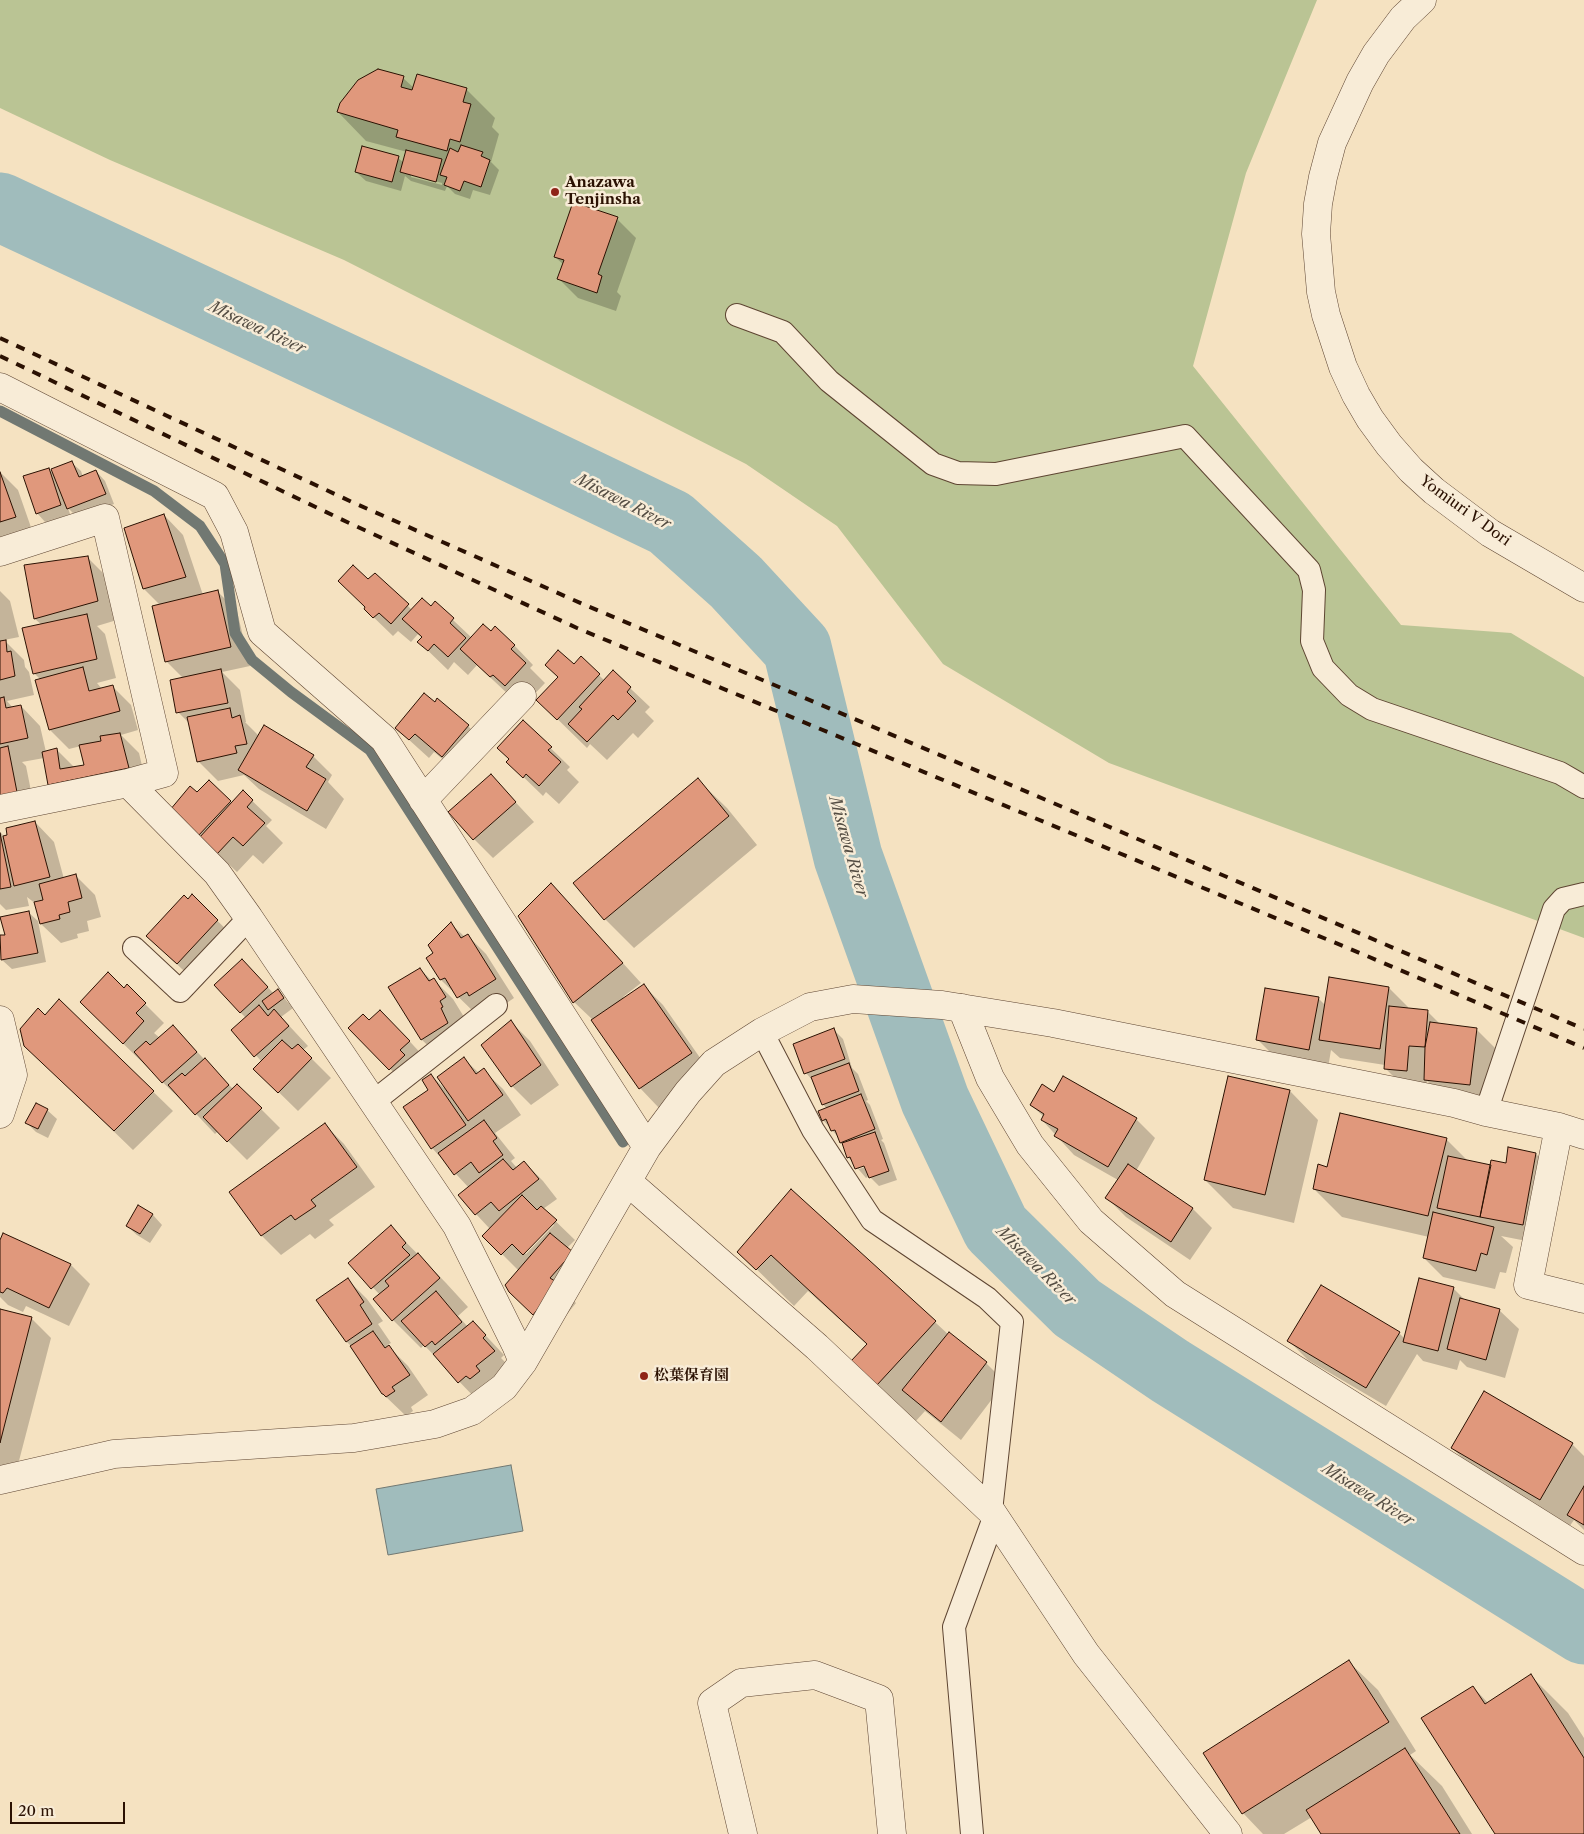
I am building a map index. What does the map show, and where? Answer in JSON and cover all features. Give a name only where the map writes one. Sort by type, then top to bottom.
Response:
[{"type":"street","name":"Yomiuri V Dori","points":[[1422,0],[1404,18],[1376,54],[1360,82],[1332,142],[1321,186],[1316,234],[1321,292],[1326,315],[1340,358],[1356,395],[1370,420],[1411,470],[1434,491],[1490,532],[1584,588]]},
{"type":"street","points":[[0,387],[215,496],[234,532],[262,632],[384,739],[647,1148]]},
{"type":"street","points":[[0,552],[105,518],[164,773],[128,783],[0,809]]},
{"type":"street","points":[[423,800],[522,696]]},
{"type":"street","points":[[128,783],[217,873],[249,918],[457,1226],[523,1362]]},
{"type":"street","points":[[0,1480],[114,1454],[354,1438],[436,1424],[472,1411],[504,1387],[523,1362],[647,1148],[688,1092],[714,1063],[762,1032],[810,1007],[853,998],[952,1007],[1053,1023],[1454,1104],[1572,1131],[1528,1285],[1584,1299]]},
{"type":"street","points":[[952,1007],[990,1078],[1030,1145],[1091,1221],[1176,1294],[1584,1551]]},
{"type":"street","points":[[0,1020],[13,1075],[0,1114]]},
{"type":"street","points":[[628,1182],[817,1347],[993,1513],[1086,1654],[1228,1834]]},
{"type":"street","points":[[743,1834],[712,1703],[741,1683],[814,1675],[879,1700],[892,1834]]},
{"type":"lane","points":[[737,315],[782,332],[828,381],[932,464],[958,473],[996,474],[1185,436],[1309,570],[1314,590],[1312,641],[1323,668],[1349,695],[1372,709],[1560,773],[1584,787]]},
{"type":"lane","points":[[1486,1112],[1554,909],[1563,898],[1584,894]]},
{"type":"lane","points":[[134,948],[180,991],[249,918]]},
{"type":"lane","points":[[373,1102],[496,1005]]},
{"type":"lane","points":[[762,1032],[812,1130],[872,1220],[987,1298],[1012,1322],[993,1513],[954,1627],[972,1834]]},
{"type":"green space","points":[[0,0],[1317,0],[1246,173],[1193,366],[1401,625],[1511,633],[1584,677],[1584,938],[1109,763],[943,664],[837,526],[746,464],[344,260],[110,160],[0,108]]},
{"type":"water","points":[[511,1465],[523,1531],[388,1555],[376,1489]]},
{"type":"building","points":[[378,69],[404,76],[401,87],[412,90],[417,74],[467,88],[463,102],[471,104],[460,142],[450,139],[447,151],[396,137],[398,130],[337,112],[340,103],[358,80]]},
{"type":"building","points":[[461,145],[483,152],[481,156],[490,160],[481,187],[464,181],[460,191],[444,185],[447,177],[440,175],[450,148],[458,152]]},
{"type":"building","points":[[362,146],[399,156],[392,182],[355,172]]},
{"type":"building","points":[[406,150],[442,159],[436,182],[400,172]]},
{"type":"building","points":[[573,202],[618,217],[598,274],[602,276],[597,293],[557,279],[564,260],[554,257]]},
{"type":"building","points":[[72,461],[79,477],[96,470],[106,494],[67,509],[51,469]]},
{"type":"building","points":[[49,468],[61,505],[36,514],[23,476]]},
{"type":"building","points":[[0,472],[16,517],[0,522]]},
{"type":"building","points":[[164,514],[186,577],[143,589],[124,528]]},
{"type":"building","points":[[88,556],[98,601],[34,619],[24,565]]},
{"type":"building","points":[[353,565],[368,579],[375,573],[409,604],[391,624],[379,613],[373,618],[364,609],[365,607],[338,581]]},
{"type":"building","points":[[218,590],[231,647],[165,662],[152,606]]},
{"type":"building","points":[[422,598],[431,606],[435,601],[454,618],[450,623],[466,638],[448,657],[434,644],[428,651],[417,642],[422,637],[402,619]]},
{"type":"building","points":[[87,614],[97,659],[33,674],[22,628]]},
{"type":"building","points":[[483,624],[491,631],[495,626],[515,645],[511,649],[526,663],[505,686],[493,675],[490,677],[460,649]]},
{"type":"building","points":[[6,640],[7,652],[11,651],[15,676],[0,680],[0,641]]},
{"type":"building","points":[[558,650],[574,664],[581,656],[600,674],[557,720],[536,700],[558,677],[545,665]]},
{"type":"building","points":[[83,667],[89,691],[113,685],[120,711],[49,730],[35,680]]},
{"type":"building","points":[[221,669],[228,703],[176,713],[170,680]]},
{"type":"building","points":[[613,670],[631,687],[627,692],[636,701],[618,720],[613,715],[587,742],[568,724],[582,709],[579,707]]},
{"type":"building","points":[[424,693],[435,702],[437,698],[469,725],[442,757],[415,734],[409,740],[395,728]]},
{"type":"building","points":[[4,697],[6,708],[21,705],[28,738],[0,744],[0,698]]},
{"type":"building","points":[[230,708],[232,718],[240,715],[247,744],[235,746],[237,753],[197,762],[187,717]]},
{"type":"building","points":[[523,720],[552,747],[548,750],[561,762],[539,786],[526,774],[523,778],[506,762],[509,759],[497,748]]},
{"type":"building","points":[[264,725],[314,755],[306,767],[326,779],[307,811],[238,770]]},
{"type":"building","points":[[120,733],[129,768],[48,785],[42,752],[57,748],[60,769],[84,765],[79,745],[101,741],[100,736]]},
{"type":"building","points":[[8,746],[17,792],[0,796],[0,748]]},
{"type":"building","points":[[491,774],[516,802],[473,840],[448,812]]},
{"type":"building","points":[[698,778],[729,816],[604,920],[573,883]]},
{"type":"building","points":[[209,780],[231,801],[198,836],[170,810],[190,786],[197,792]]},
{"type":"building","points":[[243,790],[253,800],[247,807],[265,823],[243,846],[233,837],[217,854],[199,838]]},
{"type":"building","points":[[35,821],[50,877],[14,886],[3,836],[7,835],[6,828]]},
{"type":"building","points":[[0,833],[11,887],[0,889]]},
{"type":"building","points":[[76,874],[82,898],[68,902],[70,912],[59,915],[60,919],[40,924],[34,902],[43,900],[39,884]]},
{"type":"building","points":[[551,883],[623,963],[573,1003],[518,916]]},
{"type":"building","points":[[192,894],[218,920],[177,964],[146,936],[184,895],[188,899]]},
{"type":"building","points":[[29,911],[38,953],[1,960],[0,935],[5,935],[0,917]]},
{"type":"building","points":[[451,922],[461,938],[468,934],[496,979],[469,996],[467,992],[457,998],[445,978],[440,980],[426,958],[433,953],[428,945]]},
{"type":"building","points":[[242,959],[268,987],[240,1013],[214,985]]},
{"type":"building","points":[[420,968],[429,981],[434,978],[446,997],[440,1001],[448,1023],[421,1040],[388,987]]},
{"type":"building","points":[[108,972],[124,988],[127,984],[146,1003],[136,1013],[144,1021],[123,1044],[80,1002]]},
{"type":"building","points":[[1329,977],[1389,987],[1380,1049],[1319,1040]]},
{"type":"building","points":[[644,984],[692,1053],[639,1089],[591,1020]]},
{"type":"building","points":[[1265,988],[1319,997],[1309,1050],[1256,1040]]},
{"type":"building","points":[[278,989],[284,998],[268,1010],[262,1001]]},
{"type":"building","points":[[59,999],[154,1091],[114,1131],[24,1046],[20,1029],[38,1008],[45,1015]]},
{"type":"building","points":[[259,1005],[268,1016],[274,1009],[289,1026],[254,1057],[231,1030]]},
{"type":"building","points":[[1389,1006],[1428,1010],[1425,1047],[1409,1046],[1407,1071],[1384,1069]]},
{"type":"building","points":[[380,1010],[410,1041],[400,1050],[405,1055],[389,1070],[348,1028],[363,1014],[369,1020]]},
{"type":"building","points":[[511,1020],[541,1065],[511,1087],[481,1045]]},
{"type":"building","points":[[1430,1022],[1477,1028],[1470,1085],[1424,1080],[1425,1047]]},
{"type":"building","points":[[173,1025],[197,1052],[162,1083],[134,1052],[146,1041],[150,1045]]},
{"type":"building","points":[[834,1028],[845,1059],[804,1074],[793,1044]]},
{"type":"building","points":[[282,1040],[292,1049],[298,1044],[312,1058],[278,1093],[253,1069]]},
{"type":"building","points":[[464,1057],[476,1074],[484,1068],[503,1095],[468,1121],[437,1077]]},
{"type":"building","points":[[205,1058],[229,1085],[195,1115],[168,1085],[182,1073],[185,1076]]},
{"type":"building","points":[[849,1063],[859,1091],[822,1105],[811,1077]]},
{"type":"building","points":[[431,1074],[466,1125],[431,1149],[403,1107],[428,1090],[422,1080]]},
{"type":"building","points":[[1063,1076],[1137,1118],[1108,1167],[1054,1136],[1058,1129],[1041,1120],[1044,1114],[1030,1105],[1042,1084],[1054,1092]]},
{"type":"building","points":[[1228,1076],[1290,1090],[1265,1195],[1204,1180]]},
{"type":"building","points":[[237,1084],[262,1108],[227,1142],[203,1117]]},
{"type":"building","points":[[861,1094],[875,1129],[840,1143],[835,1130],[831,1131],[826,1119],[822,1121],[818,1111]]},
{"type":"building","points":[[36,1103],[48,1109],[38,1129],[25,1123]]},
{"type":"building","points":[[1340,1113],[1447,1138],[1428,1216],[1313,1189],[1318,1164],[1327,1167]]},
{"type":"building","points":[[484,1120],[497,1138],[493,1141],[503,1155],[479,1173],[471,1162],[454,1175],[438,1153]]},
{"type":"building","points":[[325,1123],[357,1167],[311,1200],[316,1206],[295,1220],[291,1215],[261,1236],[229,1192]]},
{"type":"building","points":[[875,1132],[889,1171],[869,1178],[864,1166],[855,1169],[850,1157],[847,1158],[842,1143]]},
{"type":"building","points":[[1508,1147],[1536,1153],[1523,1225],[1480,1217],[1491,1160],[1506,1163]]},
{"type":"building","points":[[1448,1156],[1491,1165],[1480,1217],[1437,1208]]},
{"type":"building","points":[[503,1159],[513,1170],[524,1161],[539,1179],[499,1211],[491,1202],[475,1215],[458,1195]]},
{"type":"building","points":[[1128,1164],[1193,1208],[1171,1242],[1105,1198]]},
{"type":"building","points":[[791,1189],[936,1321],[877,1385],[851,1361],[867,1344],[771,1255],[756,1270],[737,1252]]},
{"type":"building","points":[[522,1195],[537,1210],[541,1206],[557,1220],[523,1255],[512,1244],[501,1255],[482,1236]]},
{"type":"building","points":[[138,1205],[153,1214],[140,1234],[126,1226]]},
{"type":"building","points":[[1433,1212],[1494,1227],[1487,1255],[1481,1253],[1476,1271],[1423,1258]]},
{"type":"building","points":[[391,1225],[406,1243],[402,1247],[410,1255],[371,1289],[348,1263]]},
{"type":"building","points":[[3,1233],[71,1264],[49,1308],[7,1288],[3,1293],[0,1292],[0,1240]]},
{"type":"building","points":[[550,1233],[573,1252],[550,1278],[558,1283],[533,1315],[509,1292],[505,1285]]},
{"type":"building","points":[[418,1253],[440,1278],[392,1321],[373,1299],[389,1286],[385,1281]]},
{"type":"building","points":[[348,1278],[364,1302],[360,1305],[372,1324],[346,1342],[316,1300]]},
{"type":"building","points":[[1419,1278],[1454,1287],[1438,1351],[1403,1342]]},
{"type":"building","points":[[1321,1285],[1400,1332],[1366,1388],[1287,1341]]},
{"type":"building","points":[[436,1291],[462,1322],[435,1345],[432,1341],[425,1347],[401,1321]]},
{"type":"building","points":[[1460,1298],[1500,1309],[1486,1360],[1447,1349]]},
{"type":"building","points":[[0,1309],[32,1317],[0,1443]]},
{"type":"building","points":[[473,1321],[486,1335],[483,1338],[495,1351],[476,1366],[480,1371],[470,1379],[466,1376],[458,1383],[433,1354]]},
{"type":"building","points":[[373,1331],[385,1348],[389,1345],[410,1375],[392,1387],[395,1391],[386,1397],[382,1394],[350,1346]]},
{"type":"building","points":[[949,1332],[987,1362],[941,1422],[902,1390]]},
{"type":"building","points":[[1484,1391],[1573,1443],[1540,1500],[1451,1448]]},
{"type":"building","points":[[1584,1486],[1584,1525],[1567,1515]]},
{"type":"building","points":[[1349,1660],[1389,1722],[1242,1814],[1203,1753]]},
{"type":"building","points":[[1531,1674],[1584,1758],[1584,1834],[1495,1834],[1421,1718],[1473,1686],[1485,1704]]},
{"type":"building","points":[[1405,1748],[1460,1834],[1321,1834],[1306,1810]]},
{"type":"waterway","name":"Misawa River","points":[[0,207],[411,399],[670,523],[736,582],[797,648],[848,857],[935,1100],[996,1228],[1077,1308],[1170,1371],[1584,1630]]},
{"type":"waterway","points":[[0,411],[154,491],[200,526],[225,564],[235,633],[252,660],[291,692],[370,750],[623,1142]]},
{"type":"railway","points":[[0,338],[352,502],[585,605],[1584,1029]]},
{"type":"railway","points":[[0,356],[347,522],[577,628],[1584,1048]]},
{"type":"place","name":"Anazawa Tenjinsha","points":[[555,192]]},
{"type":"place","name":"松葉保育園","points":[[644,1376]]}]
